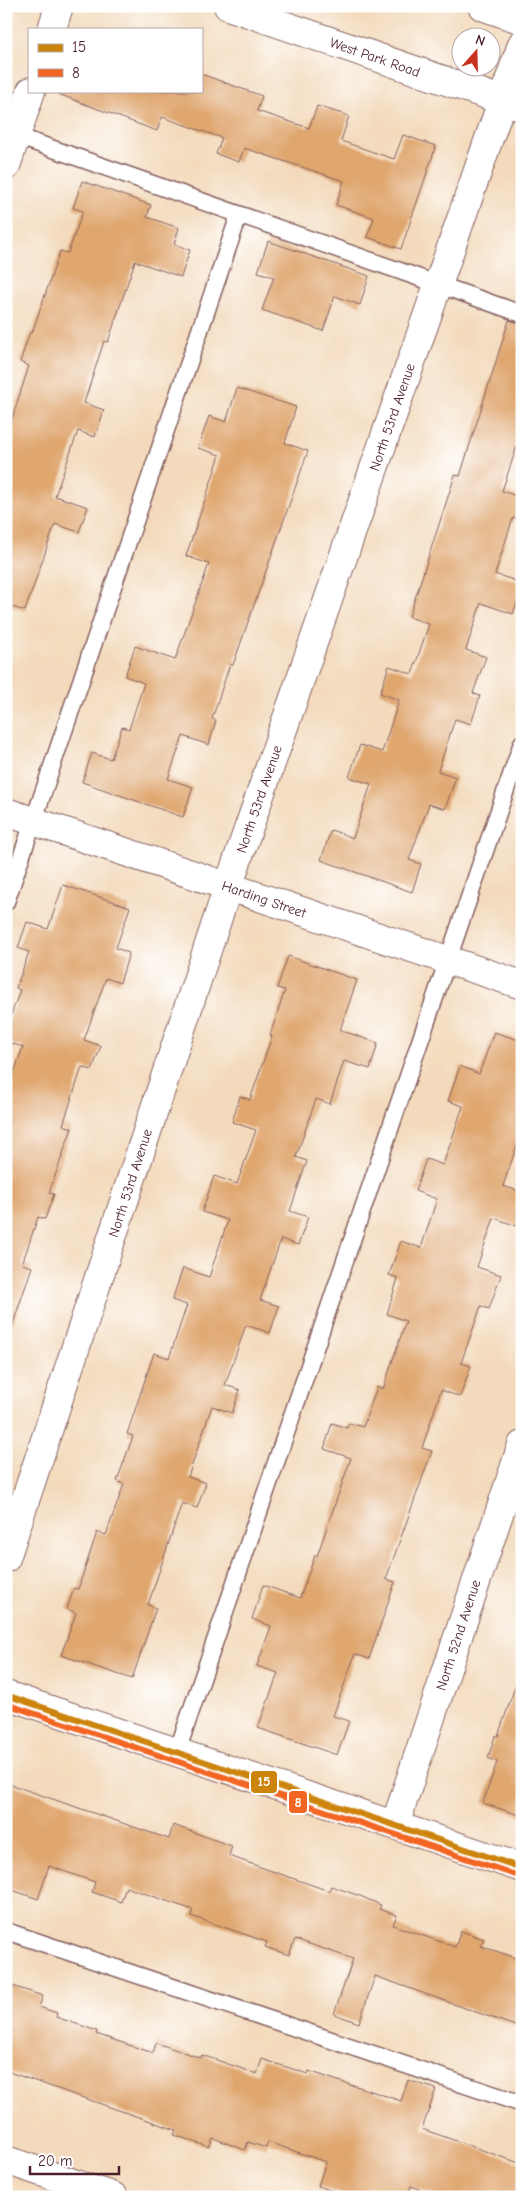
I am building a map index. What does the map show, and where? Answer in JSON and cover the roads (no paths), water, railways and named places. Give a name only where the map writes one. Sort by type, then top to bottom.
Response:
[{"type":"street","points":[[52,28],[59,6]]},
{"type":"street","name":"West Park Road","points":[[228,6],[512,104]]},
{"type":"street","points":[[482,6],[522,20]]},
{"type":"street","name":"North 53rd Avenue","points":[[6,1558],[228,887],[438,286],[512,104],[522,44]]},
{"type":"street","points":[[6,166],[11,134],[31,92]]},
{"type":"street","name":"Harding Street","points":[[6,812],[522,985]]},
{"type":"street","name":"North 52nd Avenue","points":[[395,1825],[522,1445]]},
{"type":"street","points":[[6,1695],[522,1868]]},
{"type":"street","points":[[6,2160],[114,2197]]},
{"type":"lane","points":[[11,134],[522,314]]},
{"type":"lane","points":[[6,902],[239,215]]},
{"type":"lane","points":[[177,1752],[522,744]]},
{"type":"lane","points":[[6,1931],[522,2104]]}]
